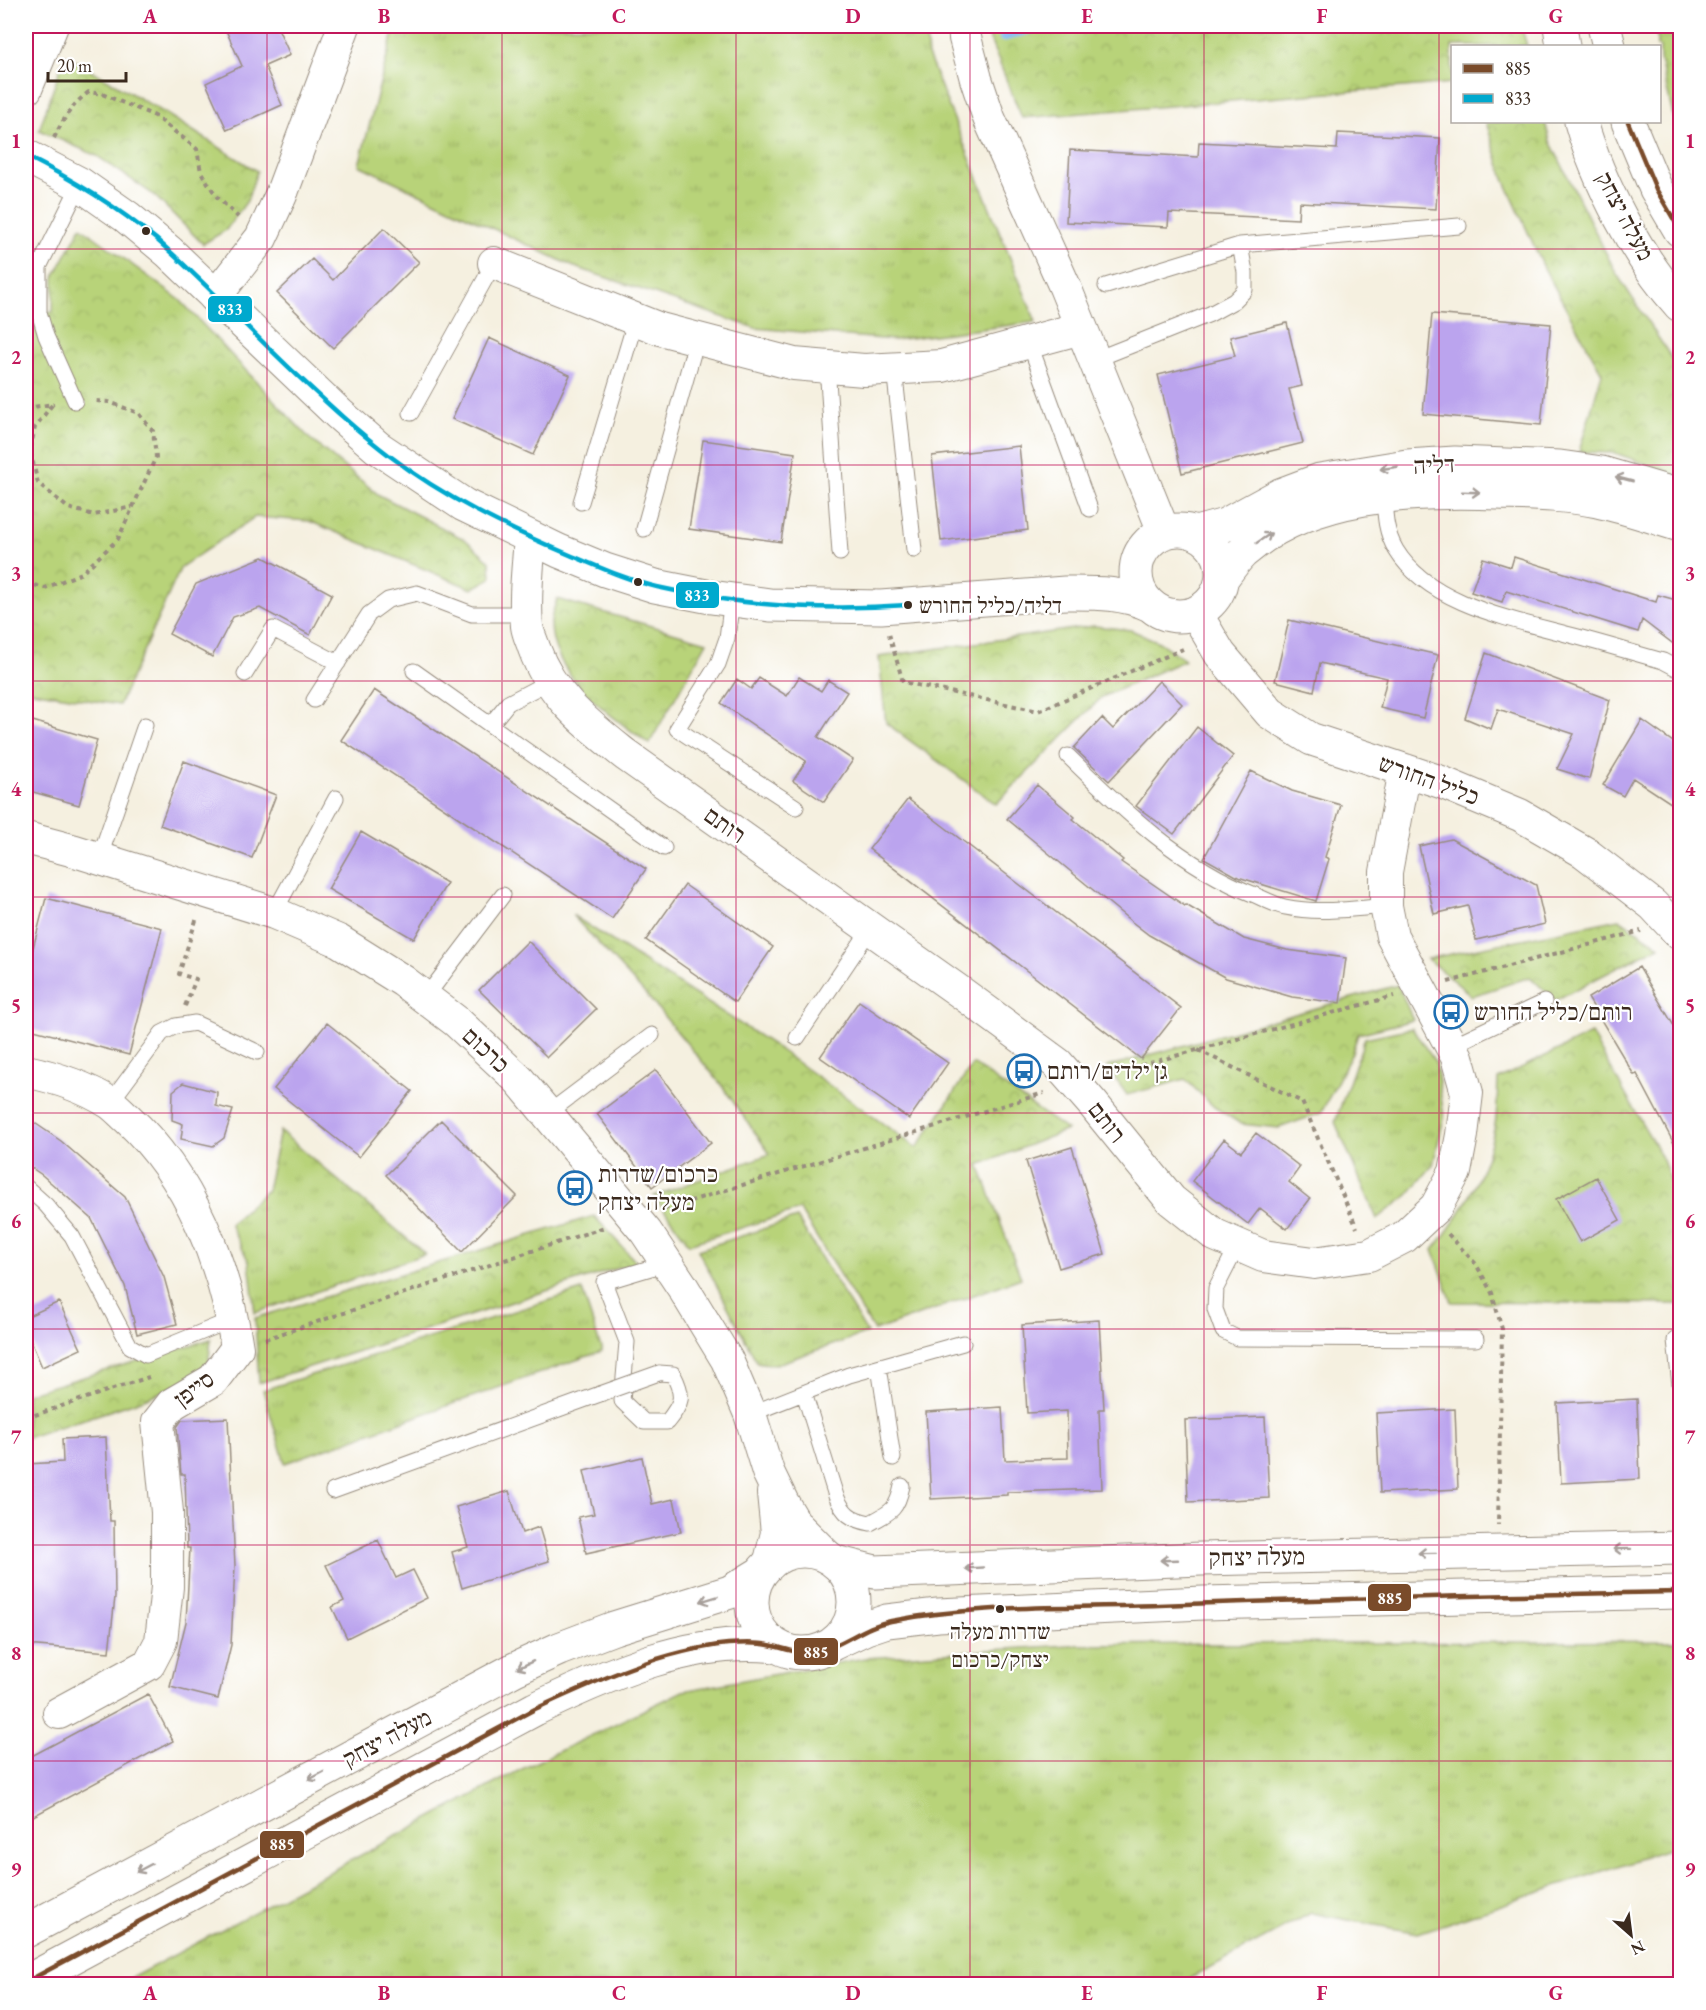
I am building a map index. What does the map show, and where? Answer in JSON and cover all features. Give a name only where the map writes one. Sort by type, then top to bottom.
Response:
[{"type":"street","points":[[26,89],[52,26]]},
{"type":"street","points":[[215,297],[261,238],[281,195],[344,26]]},
{"type":"street","points":[[964,26],[975,79],[989,118],[1094,360],[1180,532]]},
{"type":"street","points":[[1560,26],[1563,45]]},
{"type":"street","points":[[1604,26],[1608,45]]},
{"type":"street","name":"מעלה יצחק","points":[[1581,123],[1601,174],[1626,226],[1680,305]]},
{"type":"street","name":"מעלה יצחק","points":[[1628,123],[1656,189],[1680,230]]},
{"type":"street","points":[[34,160],[80,184],[169,252],[339,414],[377,447],[464,505],[530,538],[605,570],[655,586],[770,605],[881,607],[1065,593],[1117,594],[1134,598],[1162,613],[1203,625],[1209,604],[1218,592],[1222,578],[1221,563],[1208,541],[1180,532],[1151,539],[1141,551],[1136,565],[1136,579],[1140,593],[1150,605]]},
{"type":"street","points":[[494,263],[660,329],[794,364],[864,370],[942,366],[1082,328]]},
{"type":"street","name":"דליה","points":[[1180,532],[1225,525],[1280,495],[1320,480],[1407,466],[1455,463],[1560,467],[1602,473],[1680,496]]},
{"type":"street","name":"דליה","points":[[1222,578],[1241,555],[1265,536],[1292,520],[1328,507],[1409,494],[1456,491],[1558,495],[1597,501],[1680,525]]},
{"type":"street","name":"רותם","points":[[530,538],[527,629],[553,688],[580,718],[627,756],[871,928],[1058,1064],[1171,1200],[1215,1236],[1263,1256],[1314,1263],[1369,1256],[1404,1237],[1436,1207],[1455,1172],[1467,1093],[1457,1057],[1392,936],[1386,906],[1386,872],[1405,770]]},
{"type":"street","points":[[1065,593],[1106,583],[1122,576],[1136,565]]},
{"type":"street","name":"כליל החורש","points":[[1203,625],[1221,654],[1270,713],[1311,739],[1441,782],[1520,816],[1575,847],[1653,905],[1675,929]]},
{"type":"street","name":"כרכום","points":[[26,838],[274,913],[339,941],[403,981],[457,1022],[519,1080],[634,1218],[667,1263],[726,1360],[750,1414],[768,1472],[783,1503],[796,1525],[832,1560]]},
{"type":"street","points":[[26,1071],[69,1083],[111,1103],[145,1135],[177,1178],[204,1228],[223,1286],[234,1334]]},
{"type":"street","name":"סייפן","points":[[59,1713],[149,1664],[161,1641],[167,1587],[167,1512],[158,1422],[172,1404],[213,1380],[234,1334]]},
{"type":"street","name":"כרכום","points":[[765,1569],[777,1533],[768,1472]]},
{"type":"street","name":"מעלה יצחק","points":[[832,1560],[875,1572],[1201,1559],[1680,1548]]},
{"type":"street","points":[[813,1552],[832,1560],[843,1569],[852,1585],[855,1598],[853,1616],[845,1632],[832,1644],[816,1652],[793,1652],[776,1646],[763,1634],[754,1618],[753,1589],[765,1569],[789,1553],[813,1552]]},
{"type":"street","name":"מעלה יצחק","points":[[26,1931],[515,1669],[614,1628],[730,1592],[765,1569]]},
{"type":"street","name":"מעלה יצחק","points":[[832,1644],[866,1628],[887,1622],[949,1614],[1203,1603],[1680,1592]]},
{"type":"street","name":"מעלה יצחק","points":[[26,1982],[524,1714],[576,1689],[628,1669],[687,1652],[729,1644],[754,1643],[776,1646]]},
{"type":"lane","points":[[75,401],[46,336],[39,312],[39,267],[80,184]]},
{"type":"lane","points":[[1106,286],[1240,245],[1459,226]]},
{"type":"lane","points":[[1094,360],[1210,314],[1234,301],[1245,290],[1245,272],[1240,245]]},
{"type":"lane","points":[[411,413],[494,263]]},
{"type":"lane","points":[[582,502],[636,319]]},
{"type":"lane","points":[[644,529],[697,339]]},
{"type":"lane","points":[[1029,342],[1090,509]]},
{"type":"lane","points":[[827,366],[840,553]]},
{"type":"lane","points":[[894,368],[914,550]]},
{"type":"lane","points":[[1384,497],[1385,526],[1397,551],[1423,580],[1452,597],[1493,614],[1663,661],[1680,670]]},
{"type":"lane","points":[[314,700],[369,615],[388,600],[417,593],[472,614],[527,614]]},
{"type":"lane","points":[[732,599],[727,638],[718,664],[677,729],[796,807]]},
{"type":"lane","points":[[245,674],[273,629],[338,663]]},
{"type":"lane","points":[[414,671],[664,848]]},
{"type":"lane","points":[[490,725],[508,703],[550,681]]},
{"type":"lane","points":[[99,859],[145,725]]},
{"type":"lane","points":[[1068,756],[1142,825],[1173,850],[1227,884],[1284,907],[1326,912],[1386,906]]},
{"type":"lane","points":[[274,913],[336,798]]},
{"type":"lane","points":[[424,998],[502,895]]},
{"type":"lane","points":[[796,1038],[871,928]]},
{"type":"lane","points":[[1451,1046],[1544,1002]]},
{"type":"lane","points":[[111,1103],[162,1033],[176,1026],[195,1023],[257,1052]]},
{"type":"lane","points":[[547,1114],[652,1035]]},
{"type":"lane","points":[[26,1187],[46,1205],[72,1236],[130,1346],[146,1355],[234,1334]]},
{"type":"lane","points":[[1238,1245],[1216,1288],[1215,1309],[1223,1331],[1237,1338],[1476,1339]]},
{"type":"lane","points":[[333,1491],[600,1394],[659,1373],[674,1374],[681,1388],[680,1404],[667,1422],[644,1422],[622,1401],[627,1342],[604,1282],[667,1263]]},
{"type":"lane","points":[[1675,1340],[1680,1385]]},
{"type":"lane","points":[[750,1414],[849,1375],[963,1343]]},
{"type":"lane","points":[[879,1367],[893,1458]]},
{"type":"lane","points":[[804,1393],[843,1512],[870,1523],[887,1514],[898,1503],[902,1486]]},
{"type":"path","points":[[34,160],[71,107],[89,92],[102,94],[155,116],[197,149],[201,172],[217,197],[261,238]]},
{"type":"path","points":[[26,408],[75,401],[110,402],[138,413],[153,430],[156,457],[118,539],[82,573],[45,588],[26,584]]},
{"type":"path","points":[[53,404],[35,427],[30,451],[38,483],[68,508],[94,515],[133,507]]},
{"type":"path","points":[[881,607],[903,682],[1038,711],[1203,625]]},
{"type":"path","points":[[176,1026],[196,979],[179,974],[204,891]]},
{"type":"path","points":[[234,1334],[634,1218],[1075,1083],[1420,989],[1675,929]]},
{"type":"path","points":[[1197,1050],[1302,1102],[1369,1256]]},
{"type":"path","points":[[1428,1214],[1476,1264],[1492,1293],[1502,1329],[1497,1552]]},
{"type":"path","points":[[26,1418],[159,1374]]},
{"type":"green space","points":[[395,26],[925,26],[928,55],[1036,322],[894,340],[755,328],[572,266],[359,165]]},
{"type":"green space","points":[[987,26],[1521,26],[1527,45],[1451,45],[1451,83],[1022,118],[986,30]]},
{"type":"green space","points":[[1657,26],[1680,26],[1680,146],[1661,63],[1661,45],[1657,45]]},
{"type":"green space","points":[[65,55],[163,112],[257,171],[247,201],[226,230],[203,244],[154,195],[97,156],[39,130]]},
{"type":"green space","points":[[1486,123],[1545,123],[1550,141],[1616,273],[1680,371],[1680,476],[1615,453],[1579,452],[1602,373],[1544,268],[1504,179]]},
{"type":"green space","points":[[81,227],[180,300],[310,439],[379,495],[466,540],[490,561],[491,578],[472,589],[309,521],[255,517],[181,567],[119,705],[26,690],[26,313],[31,315],[53,312],[54,277]]},
{"type":"green space","points":[[557,599],[707,642],[649,744],[585,692],[561,660],[553,642],[551,622]]},
{"type":"green space","points":[[1094,626],[1131,630],[1159,642],[1185,660],[1102,697],[996,804],[886,723],[879,657]]},
{"type":"green space","points":[[572,915],[773,1045],[917,1148],[973,1064],[1067,1130],[979,1165],[1021,1278],[874,1331],[800,1210],[689,1244],[654,1196],[770,1154],[720,1083],[648,997]]},
{"type":"green space","points":[[1619,919],[1660,946],[1555,1000],[1530,977],[1472,996],[1427,959]]},
{"type":"green space","points":[[1398,985],[1413,1020],[1358,1034],[1351,1055],[1321,1113],[1279,1128],[1241,1124],[1214,1107],[1185,1079],[1127,1095],[1107,1067]]},
{"type":"green space","points":[[1412,1028],[1436,1063],[1444,1117],[1433,1165],[1408,1195],[1377,1219],[1335,1122],[1365,1038]]},
{"type":"green space","points":[[1591,1034],[1662,1158],[1680,1204],[1680,1304],[1452,1302],[1433,1250],[1463,1208],[1485,1163],[1495,1124],[1498,1079]]},
{"type":"green space","points":[[280,1131],[425,1254],[255,1313],[249,1262],[230,1224],[267,1190]]},
{"type":"green space","points":[[594,1216],[637,1263],[259,1383],[255,1318]]},
{"type":"green space","points":[[797,1218],[867,1333],[774,1365],[757,1362],[698,1250]]},
{"type":"green space","points":[[582,1290],[602,1351],[285,1463],[263,1390]]},
{"type":"green space","points":[[211,1339],[208,1368],[187,1380],[142,1400],[26,1438],[26,1394]]},
{"type":"green space","points":[[1680,1641],[1680,1845],[1418,1933],[1311,1913],[1180,1984],[120,1984],[520,1770],[683,1691],[865,1658],[1069,1645]]},
{"type":"building","points":[[224,26],[277,26],[290,55],[265,66],[282,105],[227,130],[206,83],[242,66]]},
{"type":"building","points":[[1338,133],[1440,138],[1436,209],[1299,202],[1298,219],[1169,213],[1168,227],[1066,222],[1070,150],[1198,157],[1199,142],[1337,149]]},
{"type":"building","points":[[384,228],[419,262],[333,348],[277,293],[312,259],[333,280]]},
{"type":"building","points":[[1432,314],[1551,324],[1541,425],[1423,414]]},
{"type":"building","points":[[1287,323],[1302,386],[1289,389],[1303,443],[1182,473],[1158,375],[1235,356],[1230,337]]},
{"type":"building","points":[[489,338],[570,375],[533,455],[452,419]]},
{"type":"building","points":[[703,440],[795,453],[781,542],[689,529]]},
{"type":"building","points":[[1019,446],[1028,530],[941,541],[932,456]]},
{"type":"building","points":[[263,557],[332,594],[310,635],[260,608],[233,617],[212,657],[169,634],[196,584]]},
{"type":"building","points":[[1514,557],[1656,602],[1658,595],[1680,601],[1680,649],[1642,620],[1638,632],[1506,591],[1502,602],[1471,592],[1483,558],[1511,567]]},
{"type":"building","points":[[1289,620],[1438,655],[1423,718],[1380,708],[1387,678],[1320,663],[1314,691],[1275,681]]},
{"type":"building","points":[[1486,653],[1610,700],[1589,779],[1557,769],[1574,734],[1498,709],[1491,729],[1465,718]]},
{"type":"building","points":[[799,677],[821,691],[828,680],[847,692],[818,737],[853,760],[824,802],[793,781],[806,761],[721,703],[737,679],[751,689],[759,678],[787,696]]},
{"type":"building","points":[[1159,681],[1182,704],[1109,781],[1074,748],[1102,718],[1113,729]]},
{"type":"building","points":[[374,690],[646,869],[612,919],[341,740]]},
{"type":"building","points":[[26,719],[97,740],[79,805],[26,790]]},
{"type":"building","points":[[1642,720],[1680,747],[1680,809],[1633,778],[1623,796],[1603,785]]},
{"type":"building","points":[[1197,727],[1233,756],[1174,834],[1136,806]]},
{"type":"building","points":[[184,761],[276,795],[252,858],[160,825]]},
{"type":"building","points":[[1251,771],[1292,791],[1341,805],[1325,857],[1329,859],[1316,901],[1238,877],[1204,858]]},
{"type":"building","points":[[1037,785],[1075,817],[1073,819],[1123,860],[1121,862],[1185,906],[1244,939],[1287,950],[1346,958],[1340,1003],[1292,997],[1226,978],[1149,935],[1007,819]]},
{"type":"building","points":[[908,799],[1181,1008],[1141,1059],[869,849]]},
{"type":"building","points":[[361,832],[447,883],[414,939],[328,889]]},
{"type":"building","points":[[1451,839],[1536,885],[1545,924],[1476,940],[1468,906],[1434,914],[1419,846]]},
{"type":"building","points":[[685,885],[773,947],[735,1002],[646,940]]},
{"type":"building","points":[[46,898],[162,928],[129,1055],[26,1028],[26,975]]},
{"type":"building","points":[[528,941],[596,1009],[547,1057],[479,990]]},
{"type":"building","points":[[1639,967],[1680,1036],[1680,1155],[1637,1074],[1634,1075],[1588,998]]},
{"type":"building","points":[[859,1001],[948,1063],[909,1119],[820,1057]]},
{"type":"building","points":[[327,1023],[412,1091],[359,1157],[274,1089]]},
{"type":"building","points":[[656,1070],[711,1143],[652,1187],[597,1114]]},
{"type":"building","points":[[183,1083],[217,1092],[216,1106],[233,1110],[224,1138],[213,1146],[181,1139],[183,1124],[172,1120],[173,1091]]},
{"type":"building","points":[[26,1117],[61,1141],[125,1197],[164,1277],[177,1324],[137,1334],[125,1286],[91,1218],[26,1164]]},
{"type":"building","points":[[441,1120],[517,1196],[462,1252],[386,1175]]},
{"type":"building","points":[[1256,1133],[1300,1167],[1289,1182],[1310,1199],[1287,1229],[1260,1208],[1248,1224],[1192,1181],[1224,1139],[1241,1152]]},
{"type":"building","points":[[1072,1147],[1105,1254],[1059,1268],[1026,1161]]},
{"type":"building","points":[[1596,1177],[1620,1220],[1580,1242],[1556,1199]]},
{"type":"building","points":[[59,1302],[81,1349],[42,1367],[26,1329],[26,1317]]},
{"type":"building","points":[[1099,1320],[1104,1409],[1099,1409],[1102,1489],[1007,1492],[1007,1495],[931,1499],[926,1412],[1002,1407],[1005,1460],[1068,1458],[1067,1411],[1027,1413],[1022,1325]]},
{"type":"building","points":[[1637,1399],[1640,1479],[1561,1483],[1557,1403]]},
{"type":"building","points":[[1455,1409],[1458,1489],[1380,1493],[1376,1413]]},
{"type":"building","points":[[1265,1417],[1269,1498],[1188,1502],[1185,1420]]},
{"type":"building","points":[[228,1418],[235,1566],[231,1645],[218,1699],[170,1687],[186,1622],[190,1548],[187,1548],[185,1474],[181,1474],[177,1427],[182,1420]]},
{"type":"building","points":[[106,1437],[110,1521],[114,1521],[115,1597],[109,1652],[26,1645],[26,1464],[63,1462],[62,1439]]},
{"type":"building","points":[[642,1457],[652,1504],[674,1499],[681,1532],[586,1553],[578,1517],[594,1514],[584,1471]]},
{"type":"building","points":[[509,1491],[522,1533],[539,1527],[549,1561],[462,1588],[452,1552],[468,1547],[456,1507]]},
{"type":"building","points":[[378,1540],[396,1578],[413,1570],[427,1598],[347,1638],[332,1607],[344,1601],[326,1565]]},
{"type":"building","points":[[148,1694],[173,1741],[26,1820],[26,1759]]},
{"type":"waterway","points":[[1003,38],[1043,26]]},
{"type":"transit line","name":"885","points":[[1628,123],[1656,189],[1680,230]]},
{"type":"transit line","name":"833","points":[[26,156],[93,194],[156,239],[308,385],[390,456],[432,485],[500,523],[570,555],[624,577],[657,587],[750,603],[813,607],[908,605]]},
{"type":"transit line","name":"885","points":[[26,1982],[535,1709],[605,1678],[678,1653],[728,1644],[749,1643],[809,1653],[834,1646],[871,1627],[891,1621],[991,1609],[1680,1592]]},
{"type":"place","name":"דליה/כליל החורש","points":[[908,605]]},
{"type":"place","name":"רותם/כליל החורש","points":[[1451,1012]]},
{"type":"place","name":"גן ילדים/רותם","points":[[1024,1071]]},
{"type":"place","name":"כרכום/שדרות מעלה יצחק","points":[[575,1188]]},
{"type":"place","name":"שדרות מעלה יצחק/כרכום","points":[[1000,1609]]}]
